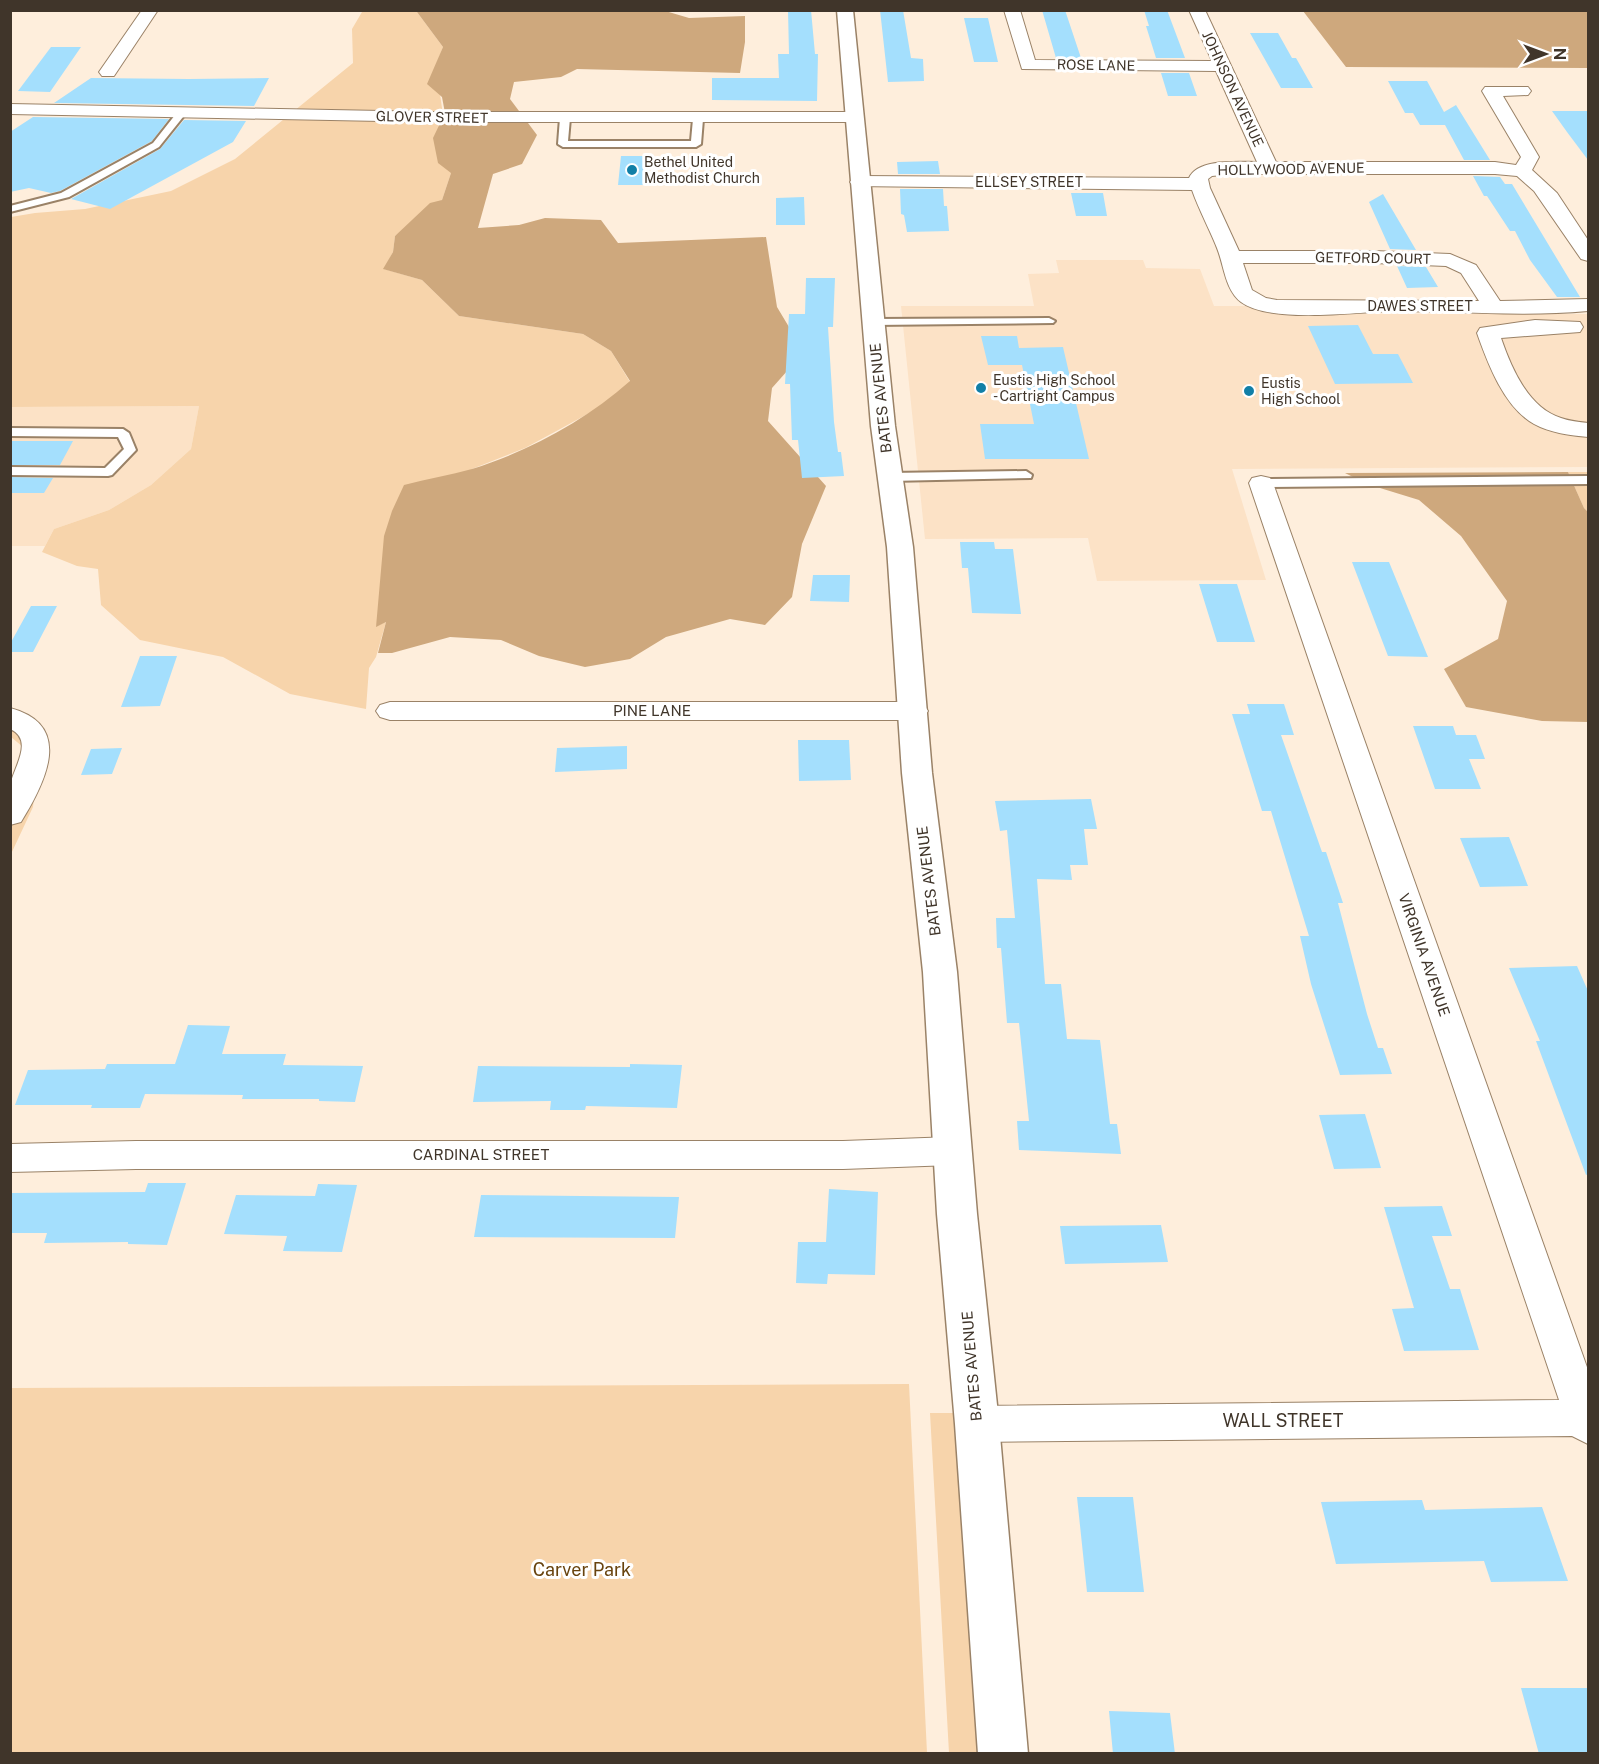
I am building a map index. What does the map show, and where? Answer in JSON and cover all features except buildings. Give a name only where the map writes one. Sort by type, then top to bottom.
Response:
[{"type":"street","points":[[108,72],[150,10]]},
{"type":"street","name":"BATES AVENUE","points":[[845,10],[873,322],[900,547],[917,773],[940,972],[952,1151],[977,1424],[1003,1754]]},
{"type":"street","name":"ROSE LANE","points":[[1012,10],[1028,64],[1221,66]]},
{"type":"street","name":"JOHNSON AVENUE","points":[[1197,10],[1269,168]]},
{"type":"street","points":[[1522,91],[1491,91],[1530,157],[1522,171],[1542,188],[1588,255]]},
{"type":"street","name":"GLOVER STREET","points":[[10,109],[566,118],[854,117]]},
{"type":"street","name":"HOLLYWOOD AVENUE","points":[[1252,300],[1246,296],[1239,282],[1231,257],[1199,184],[1198,177],[1207,171],[1269,168],[1496,168],[1522,171]]},
{"type":"street","name":"ELLSEY STREET","points":[[860,182],[1199,184]]},
{"type":"street","name":"GETFORD COURT","points":[[1231,257],[1374,257],[1450,260],[1468,269],[1493,306]]},
{"type":"street","name":"DAWES STREET","points":[[1252,300],[1269,305],[1321,307],[1588,305]]},
{"type":"street","points":[[1588,327],[1535,327],[1488,333],[1497,360],[1530,411],[1550,423],[1588,430]]},
{"type":"street","name":"VIRGINIA AVENUE","points":[[1261,483],[1588,1421]]},
{"type":"street","name":"PINE LANE","points":[[390,711],[914,711]]},
{"type":"street","points":[[10,717],[27,724],[35,732],[38,746],[34,762],[10,815]]},
{"type":"street","name":"CARDINAL STREET","points":[[10,1158],[136,1155],[843,1155],[952,1151]]},
{"type":"street","name":"WALL STREET","points":[[977,1424],[1588,1421]]},
{"type":"lane","points":[[10,209],[65,195],[156,145],[182,112]]},
{"type":"lane","points":[[566,118],[563,144],[696,144],[698,119]]},
{"type":"lane","points":[[873,322],[1049,321]]},
{"type":"lane","points":[[10,432],[123,433],[130,450],[108,472],[10,471]]},
{"type":"lane","points":[[890,477],[1026,475]]},
{"type":"lane","points":[[1261,483],[1588,480]]},
{"type":"shaded area","points":[[662,10],[689,18],[745,16],[745,42],[740,73],[577,69],[561,77],[514,82],[510,99],[537,135],[522,164],[493,174],[478,228],[519,225],[545,218],[601,220],[618,243],[766,237],[777,307],[804,352],[772,388],[768,421],[826,486],[802,544],[792,597],[765,625],[730,619],[666,637],[630,659],[585,667],[539,656],[501,640],[450,637],[392,653],[378,653],[386,622],[376,627],[384,536],[404,485],[472,469],[535,444],[575,422],[613,396],[630,381],[611,351],[583,334],[459,316],[422,280],[383,269],[393,252],[395,236],[430,203],[442,200],[451,173],[438,163],[433,138],[445,113],[442,97],[427,84],[443,47],[417,12],[406,11]]},
{"type":"shaded area","points":[[1303,11],[1588,11],[1588,68],[1346,67]]},
{"type":"shaded area","name":"Eustis High School","points":[[1056,260],[1143,260],[1146,268],[1200,269],[1214,306],[1247,306],[1272,314],[1588,314],[1588,467],[1232,469],[1266,580],[1097,581],[1088,538],[925,539],[901,306],[1034,306],[1028,274],[1059,273]]},
{"type":"shaded area","points":[[199,406],[191,449],[151,485],[109,510],[54,529],[45,546],[11,546],[11,407]]},
{"type":"shaded area","points":[[1568,472],[1588,512],[1588,722],[1542,721],[1466,707],[1444,669],[1498,639],[1507,601],[1461,536],[1419,500],[1367,484],[1345,473]]},
{"type":"green space","points":[[406,10],[417,12],[443,47],[436,65],[451,173],[442,200],[395,236],[393,252],[384,269],[422,280],[459,316],[583,334],[611,351],[630,382],[604,405],[525,448],[472,469],[376,626],[386,622],[376,657],[369,668],[366,709],[290,694],[223,657],[140,640],[101,605],[98,569],[77,566],[42,552],[54,529],[109,510],[151,485],[191,449],[199,406],[11,407],[11,217],[85,209],[171,191],[235,159],[353,63],[352,29],[362,12]]},
{"type":"green space","points":[[1568,472],[1588,472],[1588,512],[1584,508]]},
{"type":"green space","points":[[11,728],[39,748],[33,807],[11,854],[11,782],[24,752],[23,747],[11,737]]},
{"type":"green space","name":"Carver Park","points":[[909,1384],[927,1753],[11,1753],[11,1388]]},
{"type":"green space","points":[[930,1413],[954,1413],[978,1753],[949,1753]]},
{"type":"place","name":"Bethel United Methodist Church","points":[[632,170]]},
{"type":"place","name":"Eustis High School - Cartright Campus","points":[[981,388]]},
{"type":"place","name":"Eustis High School","points":[[1249,391]]}]
